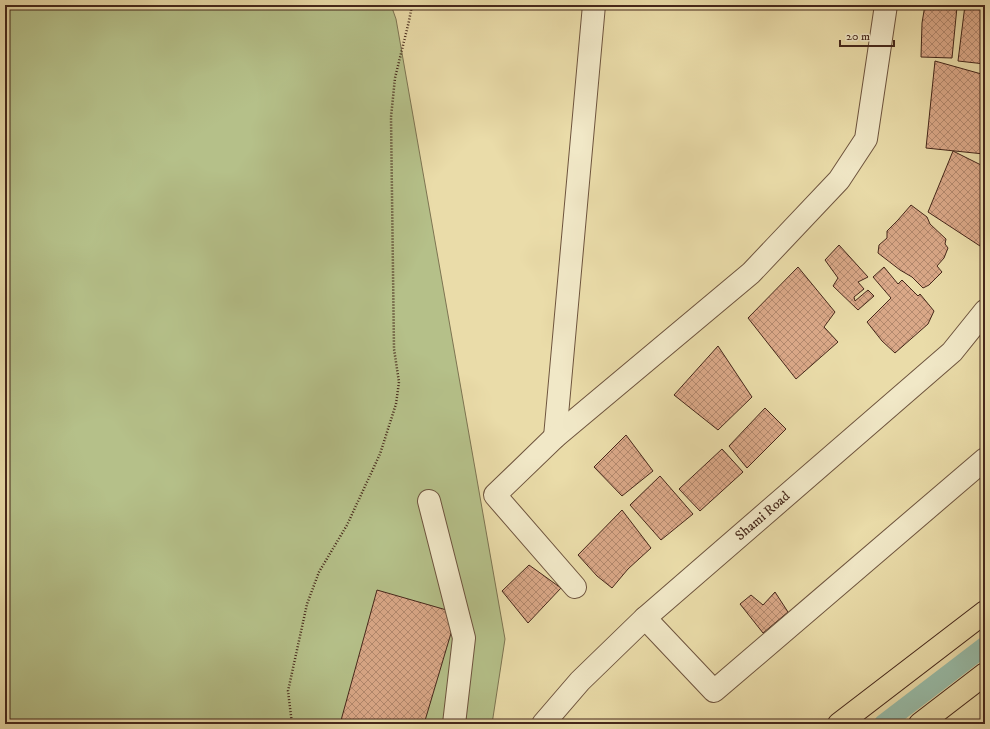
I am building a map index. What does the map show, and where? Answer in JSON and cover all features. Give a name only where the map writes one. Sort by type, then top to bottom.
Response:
[{"type":"main road","points":[[839,724],[985,612]]},
{"type":"main road","points":[[920,724],[985,674]]},
{"type":"street","points":[[555,437],[594,5]]},
{"type":"street","points":[[575,587],[495,495],[555,437],[751,273],[838,180],[866,138],[886,5]]},
{"type":"street","name":"Shami Road","points":[[543,724],[580,681],[645,618],[952,352],[985,310]]},
{"type":"street","points":[[645,618],[714,691],[985,459]]},
{"type":"street","points":[[429,502],[464,638],[454,724]]},
{"type":"path","points":[[292,724],[288,691],[307,604],[319,572],[347,525],[380,454],[396,404],[399,382],[394,348],[391,117],[395,78],[410,21],[412,5]]},
{"type":"green space","points":[[5,5],[391,5],[396,19],[505,639],[492,724],[5,724]]},
{"type":"building","points":[[925,5],[952,5],[957,7],[952,58],[921,57],[922,23]]},
{"type":"building","points":[[965,5],[985,5],[985,64],[958,61]]},
{"type":"building","points":[[935,61],[985,75],[984,154],[926,148]]},
{"type":"building","points":[[953,151],[985,167],[985,237],[980,246],[928,212]]},
{"type":"building","points":[[911,205],[927,217],[930,224],[946,239],[945,244],[948,248],[944,258],[937,266],[942,272],[929,285],[923,288],[912,277],[900,270],[878,253],[879,245],[887,238],[887,231]]},
{"type":"building","points":[[839,245],[868,277],[858,282],[864,289],[854,297],[855,301],[868,290],[874,296],[858,310],[833,286],[838,278],[825,260]]},
{"type":"building","points":[[798,267],[835,312],[824,327],[838,342],[796,379],[748,318]]},
{"type":"building","points":[[884,267],[898,284],[902,280],[918,296],[920,294],[934,311],[928,324],[895,353],[882,341],[867,322],[891,298],[873,277]]},
{"type":"building","points":[[718,346],[752,397],[718,430],[674,395]]},
{"type":"building","points":[[765,408],[786,429],[747,468],[729,446]]},
{"type":"building","points":[[626,435],[653,471],[622,496],[594,467]]},
{"type":"building","points":[[722,449],[743,472],[700,511],[679,489]]},
{"type":"building","points":[[660,476],[693,514],[661,540],[630,505]]},
{"type":"building","points":[[622,510],[651,548],[628,569],[612,588],[597,576],[578,555]]},
{"type":"building","points":[[529,565],[561,588],[528,623],[502,591]]},
{"type":"building","points":[[377,590],[457,613],[424,724],[340,724]]},
{"type":"building","points":[[775,592],[788,612],[763,633],[740,604],[751,595],[763,605]]},
{"type":"waterway","points":[[883,724],[985,646]]}]
